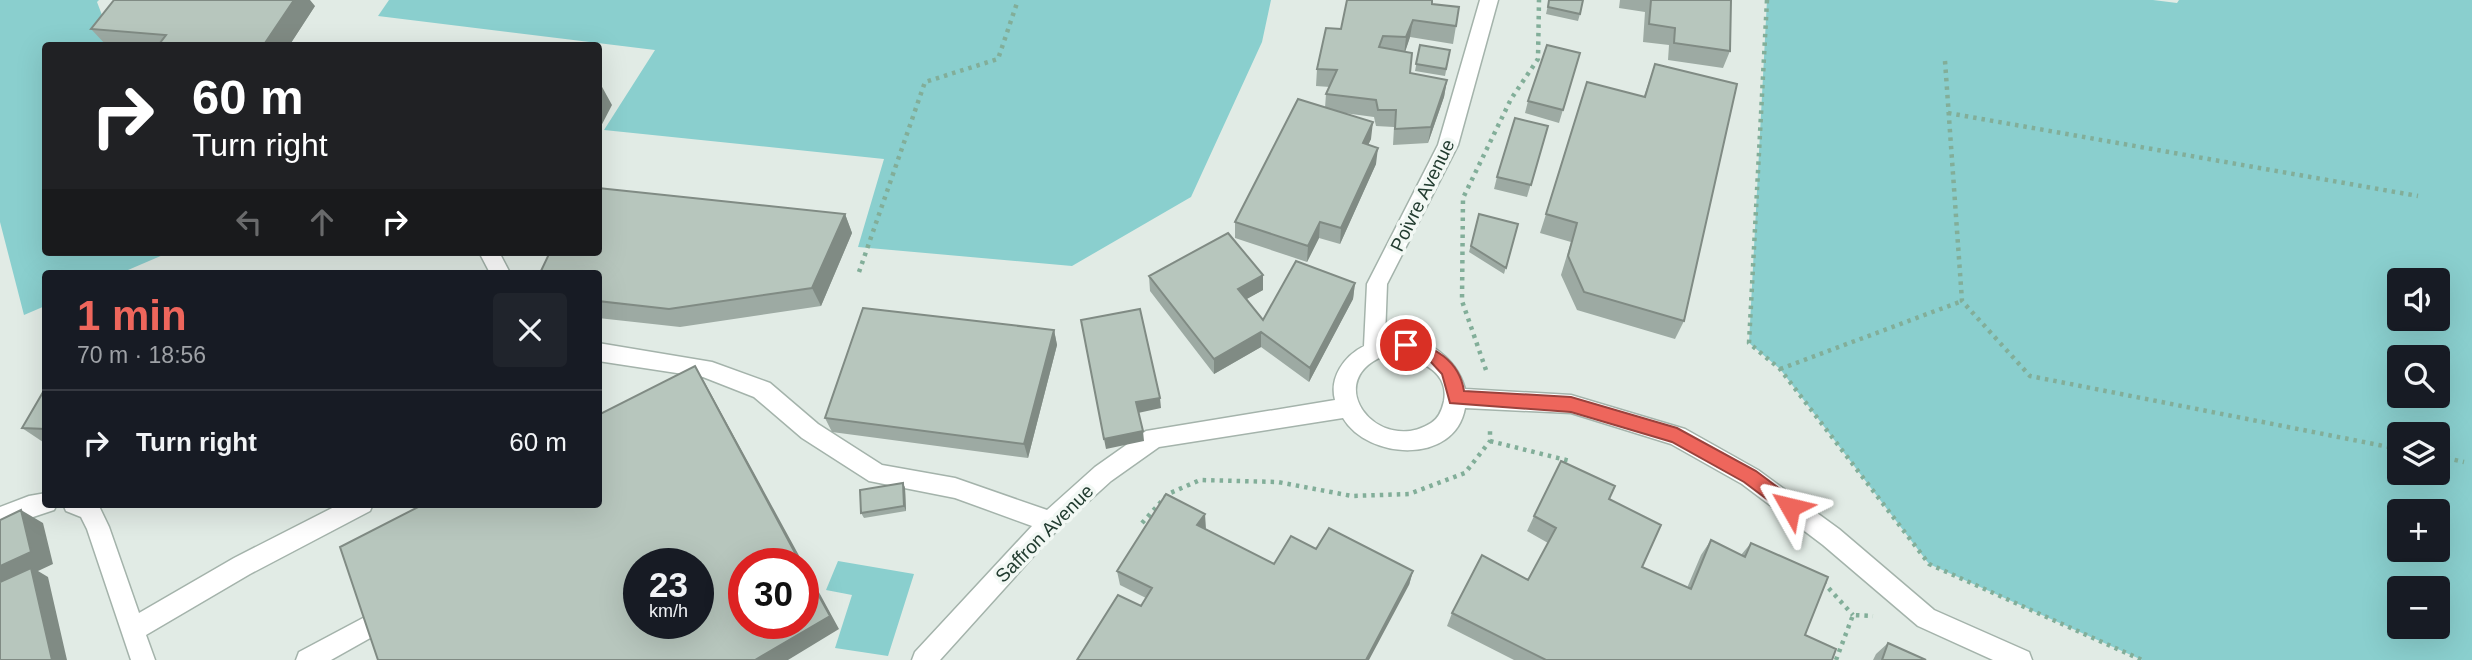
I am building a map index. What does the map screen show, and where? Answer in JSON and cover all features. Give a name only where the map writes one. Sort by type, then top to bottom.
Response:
[{"type":"street","name":"Poivre Avenue","points":[[1374,349],[1377,284],[1448,145],[1489,0]]},
{"type":"street","points":[[1406,345],[1436,358],[1448,369],[1456,398],[1452,414],[1443,428],[1429,437],[1410,442],[1391,441],[1373,434],[1358,422],[1348,408],[1344,394],[1345,380],[1351,366],[1374,349],[1406,345]]},
{"type":"street","points":[[602,353],[704,368],[762,390],[810,431],[877,474],[955,488],[1050,522]]},
{"type":"street","points":[[1456,398],[1571,404],[1677,436],[1750,477],[1831,537],[1926,618],[2020,660]]},
{"type":"street","name":"Saffron Avenue","points":[[924,660],[1050,522],[1103,474],[1154,438],[1348,408]]},
{"type":"street","points":[[0,518],[42,504]]},
{"type":"street","points":[[86,508],[98,527],[143,660]]},
{"type":"street","points":[[132,630],[242,566],[354,508]]},
{"type":"street","points":[[309,660],[380,620]]},
{"type":"path","points":[[859,272],[925,82],[998,59],[1018,0]]},
{"type":"path","points":[[1142,523],[1168,494],[1200,480],[1278,482],[1352,496],[1409,494],[1465,473],[1490,441],[1484,359],[1462,301],[1463,198],[1511,99],[1538,59],[1539,0]]},
{"type":"path","points":[[1768,0],[1749,344],[1780,369],[1929,564],[2142,660]]},
{"type":"path","points":[[1945,61],[1962,301],[2030,376],[2387,447]]},
{"type":"path","points":[[1948,113],[2418,195]]},
{"type":"path","points":[[1780,369],[1962,301]]},
{"type":"path","points":[[1490,441],[1570,461]]},
{"type":"path","points":[[2450,459],[2464,462]]},
{"type":"path","points":[[1819,578],[1853,615],[1926,618]]},
{"type":"path","points":[[1836,660],[1853,615]]},
{"type":"water","points":[[0,0],[99,0],[97,2],[105,23],[163,42],[42,42],[42,256],[161,256],[128,270],[42,270],[42,307],[24,315],[0,222]]},
{"type":"water","points":[[389,0],[1271,0],[1262,42],[1191,197],[1072,266],[858,247],[884,159],[604,130],[655,50],[378,16]]},
{"type":"water","points":[[1767,0],[2153,0],[2177,3],[2179,0],[2472,0],[2472,660],[2142,660],[1929,564],[1780,369],[1749,343]]},
{"type":"water","points":[[838,561],[914,574],[888,656],[835,648],[852,595],[826,590]]},
{"type":"building","points":[[114,0],[294,0],[266,42],[161,42],[166,35],[91,29]]},
{"type":"building","points":[[1347,0],[1432,0],[1432,4],[1459,7],[1456,26],[1413,20],[1406,37],[1383,36],[1379,47],[1412,53],[1410,73],[1447,80],[1431,127],[1395,129],[1396,110],[1378,110],[1376,100],[1326,94],[1337,70],[1317,69],[1326,28],[1341,29]]},
{"type":"building","points":[[1549,0],[1583,0],[1580,14],[1548,7]]},
{"type":"building","points":[[1651,0],[1731,0],[1730,51],[1674,43],[1675,28],[1649,24]]},
{"type":"building","points":[[1420,45],[1450,50],[1446,69],[1416,64]]},
{"type":"building","points":[[1547,45],[1580,53],[1563,110],[1528,101]]},
{"type":"building","points":[[1655,64],[1737,84],[1684,321],[1584,292],[1568,256],[1577,223],[1546,214],[1587,82],[1645,97]]},
{"type":"building","points":[[1298,99],[1373,122],[1363,143],[1378,148],[1341,228],[1320,222],[1308,246],[1235,222]]},
{"type":"building","points":[[1515,118],[1548,126],[1531,185],[1497,177]]},
{"type":"building","points":[[602,188],[845,214],[812,288],[669,309],[602,301],[602,270],[541,270],[548,256],[602,256]]},
{"type":"building","points":[[1479,214],[1518,224],[1506,268],[1471,246]]},
{"type":"building","points":[[1228,233],[1263,275],[1238,289],[1263,320],[1296,261],[1355,283],[1310,368],[1261,332],[1214,359],[1149,276]]},
{"type":"building","points":[[863,308],[1054,330],[1024,444],[825,418]]},
{"type":"building","points":[[1140,309],[1160,398],[1136,402],[1143,431],[1104,439],[1081,320]]},
{"type":"building","points":[[695,366],[792,548],[728,548],[728,639],[791,639],[755,660],[378,660],[340,547],[416,508],[602,508],[602,413]]},
{"type":"building","points":[[42,394],[42,429],[22,428]]},
{"type":"building","points":[[1561,461],[1615,486],[1609,499],[1661,525],[1642,567],[1691,589],[1711,540],[1745,557],[1751,543],[1828,577],[1805,635],[1836,649],[1832,660],[1546,660],[1452,613],[1482,555],[1528,580],[1556,528],[1534,516]]},
{"type":"building","points":[[903,483],[904,506],[861,513],[860,490]]},
{"type":"building","points":[[1166,494],[1205,514],[1197,525],[1274,564],[1291,536],[1316,549],[1329,528],[1413,571],[1366,660],[1077,660],[1118,595],[1141,606],[1152,588],[1117,571]]},
{"type":"building","points":[[21,510],[31,552],[0,566],[0,520]]},
{"type":"building","points":[[31,568],[52,660],[0,660],[0,582]]},
{"type":"building","points":[[819,596],[830,616],[819,622]]},
{"type":"building","points":[[1888,643],[1926,660],[1882,660]]},
{"type":"route","points":[[1406,345],[1423,350],[1448,369],[1456,398],[1571,404],[1677,436],[1750,477],[1790,507]]}]
